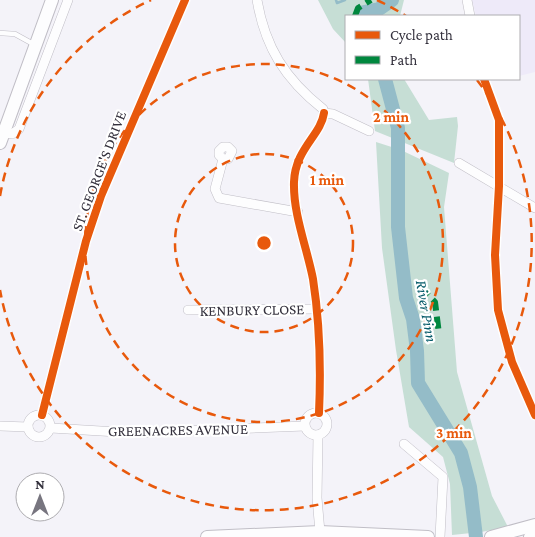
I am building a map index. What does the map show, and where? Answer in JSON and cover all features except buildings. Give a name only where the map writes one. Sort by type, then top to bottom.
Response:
[{"type":"main road","points":[[2,138],[52,0]]},
{"type":"main road","points":[[492,537],[535,525]]},
{"type":"main road","points":[[207,537],[320,532],[428,537]]},
{"type":"main road","points":[[530,537],[535,535]]},
{"type":"street","points":[[2,138],[19,129],[68,0]]},
{"type":"street","name":"ST. GEORGE'S DRIVE","points":[[42,415],[86,242],[101,196],[185,0]]},
{"type":"street","points":[[257,0],[260,21],[270,48],[295,85],[322,108],[324,113],[322,120],[300,154],[296,167],[294,188],[317,309],[321,366],[319,413]]},
{"type":"street","points":[[467,0],[470,15]]},
{"type":"street","points":[[484,80],[499,120],[499,186],[495,255],[498,310],[512,362],[535,415]]},
{"type":"street","points":[[324,113],[334,114],[369,131]]},
{"type":"street","points":[[223,159],[215,189],[219,198],[298,212]]},
{"type":"street","points":[[459,163],[535,208]]},
{"type":"street","name":"KENBURY CLOSE","points":[[188,310],[317,309]]},
{"type":"street","points":[[319,413],[326,418],[328,425],[324,432],[318,435],[310,434],[305,426],[308,416],[319,413]]},
{"type":"street","points":[[28,427],[31,419],[42,415],[48,419],[51,428]]},
{"type":"street","name":"GREENACRES AVENUE","points":[[0,426],[28,427],[33,436],[39,438],[48,434],[51,428],[171,432],[305,426]]},
{"type":"street","points":[[318,435],[317,498],[320,532]]},
{"type":"street","points":[[404,444],[444,477],[440,537]]},
{"type":"lane","points":[[0,33],[15,34],[36,46]]},
{"type":"shaded area","points":[[472,0],[535,0],[535,72],[520,76],[520,15],[476,15]]},
{"type":"green space","points":[[318,0],[404,0],[400,15],[345,15],[345,42],[333,29]]},
{"type":"green space","points":[[368,80],[405,80],[429,120],[457,117],[458,126],[454,163],[375,131]]},
{"type":"green space","points":[[376,142],[401,150],[449,173],[444,207],[457,372],[492,496],[508,527],[452,535],[450,484],[443,457],[409,427],[382,248]]},
{"type":"waterway","points":[[336,0],[337,3],[345,0]]},
{"type":"waterway","name":"River Pinn","points":[[364,15],[364,12],[379,9],[392,0]]},
{"type":"waterway","name":"River Pinn","points":[[385,80],[398,128],[398,227],[406,298],[413,319],[418,383],[461,453],[470,487],[476,537]]},
{"type":"marked path","points":[[355,15],[358,8],[371,0]]},
{"type":"marked path","points":[[420,287],[435,302],[439,334]]},
{"type":"cycle path","points":[[42,415],[86,241],[101,196],[185,0]]},
{"type":"cycle path","points":[[484,80],[499,120],[499,186],[495,255],[498,310],[512,362],[535,415]]},
{"type":"cycle path","points":[[319,413],[319,329],[313,279],[296,206],[294,182],[295,170],[299,160],[322,121],[324,113]]}]
